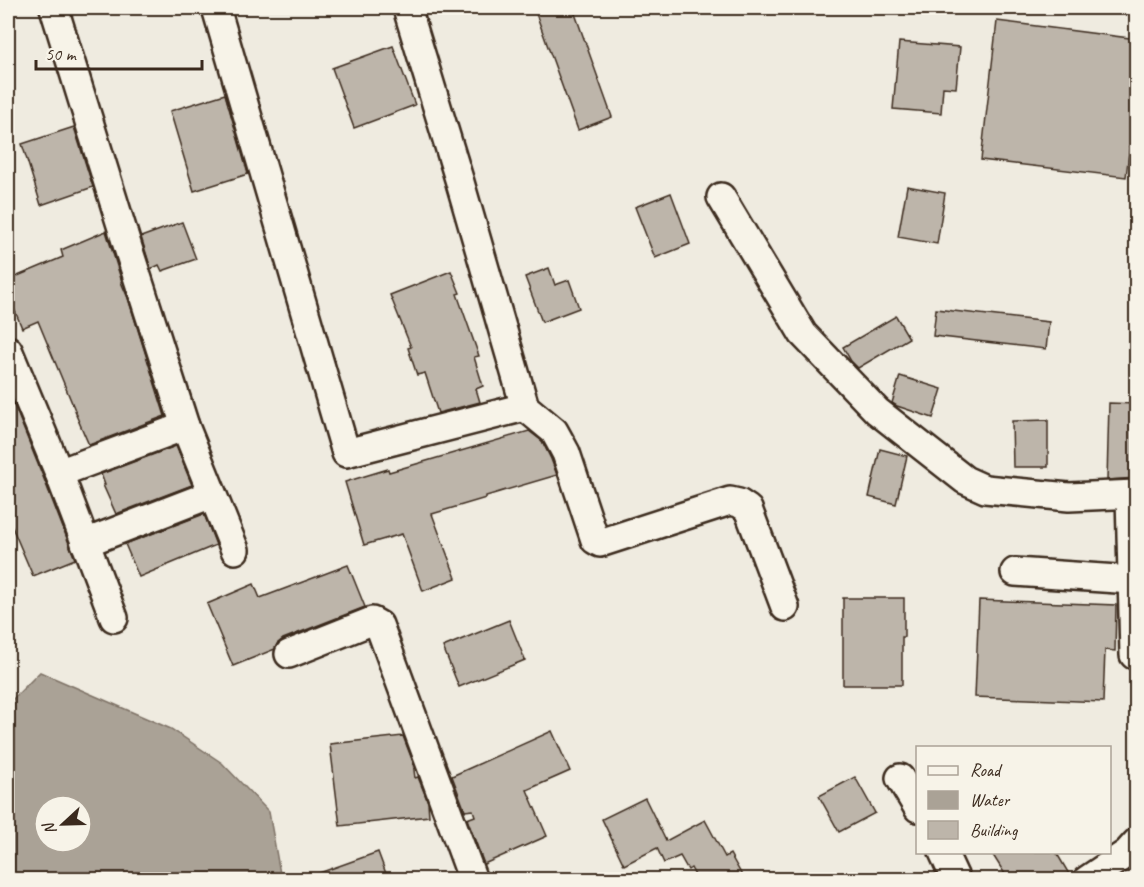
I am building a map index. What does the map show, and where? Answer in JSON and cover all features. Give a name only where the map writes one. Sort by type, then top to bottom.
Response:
[{"type":"street","points":[[54,8],[185,426],[236,550]]},
{"type":"street","points":[[216,8],[346,453],[525,407]]},
{"type":"street","points":[[407,8],[525,407],[554,431],[566,453],[595,540],[600,543],[730,501],[739,503],[748,509],[785,607]]},
{"type":"street","points":[[721,197],[803,334],[877,411],[965,480],[985,489],[1069,497],[1133,495],[1134,655]]},
{"type":"street","points":[[8,350],[59,473],[114,618]]},
{"type":"street","points":[[59,473],[185,426]]},
{"type":"street","points":[[85,543],[212,494]]},
{"type":"street","points":[[1015,572],[1132,580]]},
{"type":"street","points":[[289,654],[372,621],[379,625],[473,879]]},
{"type":"street","points":[[900,778],[916,805]]},
{"type":"street","points":[[1087,879],[1127,850]]},
{"type":"street","points":[[944,854],[956,879]]},
{"type":"water","points":[[40,672],[171,729],[222,763],[269,812],[281,879],[8,879],[8,704]]},
{"type":"building","points":[[534,8],[573,8],[612,117],[578,130]]},
{"type":"building","points":[[997,21],[1137,39],[1137,86],[1126,177],[981,160]]},
{"type":"building","points":[[899,42],[960,47],[956,88],[943,87],[941,113],[893,109]]},
{"type":"building","points":[[393,46],[415,105],[354,128],[332,68]]},
{"type":"building","points":[[225,94],[248,174],[194,191],[170,111]]},
{"type":"building","points":[[74,127],[93,187],[41,205],[22,144]]},
{"type":"building","points":[[907,186],[945,193],[937,244],[898,237]]},
{"type":"building","points":[[671,193],[690,244],[655,258],[635,207]]},
{"type":"building","points":[[182,222],[196,259],[162,271],[159,265],[151,269],[141,237]]},
{"type":"building","points":[[106,231],[165,416],[89,445],[38,321],[22,328],[8,294],[8,280],[63,257],[61,250]]},
{"type":"building","points":[[549,268],[555,285],[569,280],[579,308],[542,322],[525,277]]},
{"type":"building","points":[[451,271],[479,356],[474,357],[483,386],[476,389],[480,402],[438,413],[425,373],[417,375],[408,348],[411,347],[390,295]]},
{"type":"building","points":[[936,309],[1049,322],[1046,349],[933,336]]},
{"type":"building","points":[[896,316],[909,338],[858,368],[843,347]]},
{"type":"building","points":[[900,376],[942,389],[933,418],[892,403]]},
{"type":"building","points":[[8,390],[75,559],[33,576],[12,527],[8,529]]},
{"type":"building","points":[[1109,403],[1137,404],[1137,478],[1107,480]]},
{"type":"building","points":[[1048,420],[1048,467],[1013,467],[1012,421]]},
{"type":"building","points":[[529,431],[542,441],[557,475],[432,514],[456,578],[423,591],[402,534],[364,545],[345,482],[388,469],[389,472]]},
{"type":"building","points":[[176,446],[192,485],[116,514],[103,485],[105,485],[101,474]]},
{"type":"building","points":[[880,449],[907,456],[896,504],[869,497]]},
{"type":"building","points":[[204,514],[216,545],[139,577],[125,544]]},
{"type":"building","points":[[348,565],[365,607],[283,639],[275,649],[233,666],[207,604],[254,584],[260,598]]},
{"type":"building","points":[[843,598],[904,598],[902,685],[843,685]]},
{"type":"building","points":[[979,600],[1116,605],[1115,651],[1105,650],[1103,702],[975,697]]},
{"type":"building","points":[[509,620],[525,660],[459,687],[443,647]]},
{"type":"building","points":[[552,731],[570,771],[527,790],[547,836],[484,864],[467,819],[475,816],[473,810],[465,811],[452,776]]},
{"type":"building","points":[[403,736],[413,762],[415,778],[418,777],[428,802],[429,816],[340,826],[330,744]]},
{"type":"building","points":[[855,777],[875,813],[839,832],[819,796]]},
{"type":"building","points":[[645,798],[666,841],[705,820],[725,857],[730,854],[744,879],[697,879],[691,868],[688,870],[680,856],[664,863],[657,848],[624,865],[602,819]]},
{"type":"building","points":[[378,852],[388,879],[308,879],[308,877]]},
{"type":"building","points":[[992,854],[1057,854],[1072,879],[1008,879]]}]
